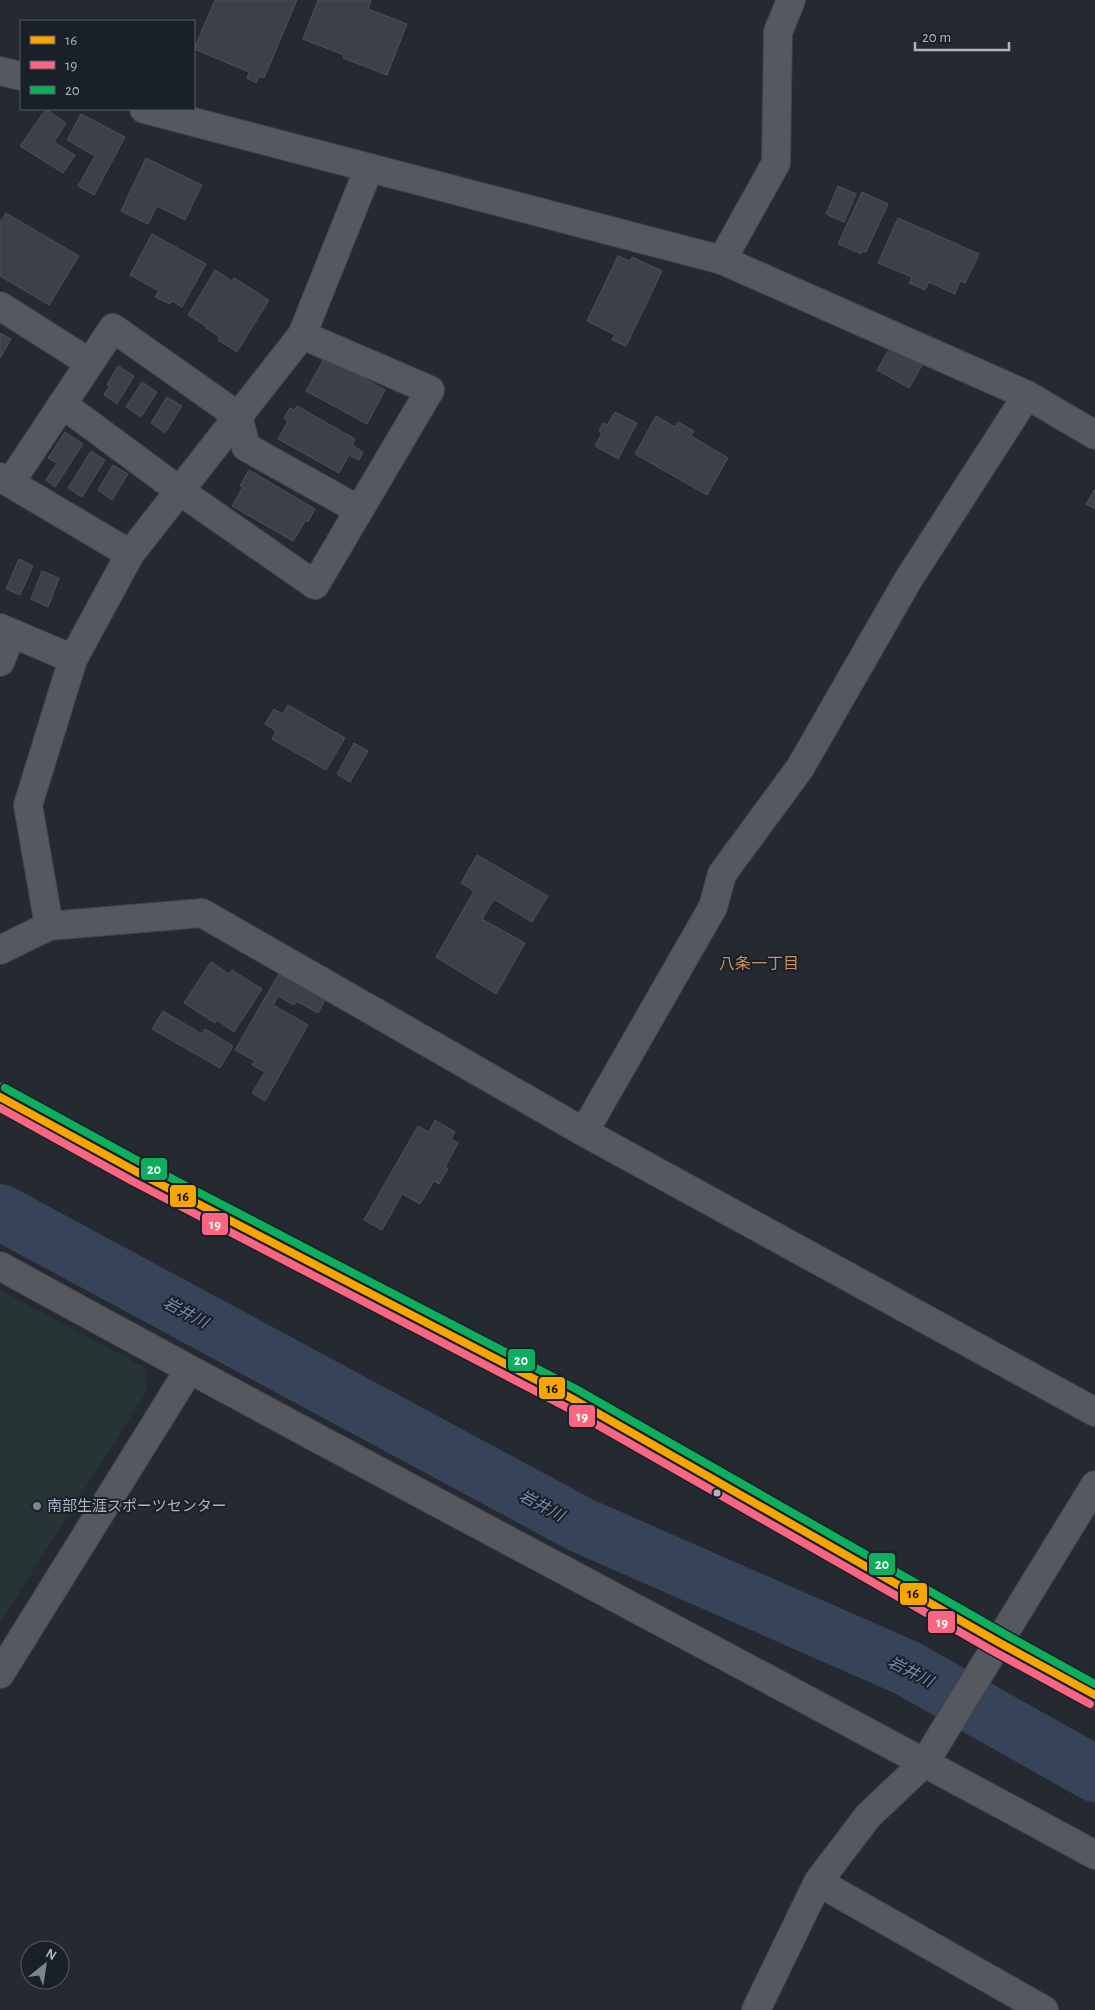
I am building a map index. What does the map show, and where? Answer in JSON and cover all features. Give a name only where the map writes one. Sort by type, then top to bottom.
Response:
[{"type":"street","points":[[722,260],[776,162],[778,32],[791,0]]},
{"type":"street","points":[[0,71],[20,76]]},
{"type":"street","points":[[148,110],[722,260],[1027,396],[1095,435]]},
{"type":"street","points":[[49,926],[28,805],[72,659],[130,554],[302,335],[369,168]]},
{"type":"street","points":[[0,306],[90,363]]},
{"type":"street","points":[[130,554],[5,480],[62,404],[113,328],[238,416],[246,447],[359,510]]},
{"type":"street","points":[[62,404],[180,491],[315,585],[430,390],[302,335]]},
{"type":"street","points":[[584,1132],[713,908],[722,874],[800,768],[908,580],[1027,396]]},
{"type":"street","points":[[0,662],[6,630],[72,659]]},
{"type":"street","points":[[0,950],[49,926],[202,913],[584,1132],[1095,1412]]},
{"type":"street","points":[[0,1096],[137,1172],[571,1398],[993,1651],[1095,1696]]},
{"type":"street","points":[[0,1266],[189,1370],[929,1756],[1095,1855]]},
{"type":"street","points":[[0,1674],[189,1370]]},
{"type":"street","points":[[756,2010],[818,1882],[868,1816],[929,1756],[1095,1485]]},
{"type":"street","points":[[818,1882],[1044,2010]]},
{"type":"shaded area","name":"南部生涯スポーツセンター","points":[[0,1290],[144,1367],[148,1389],[0,1623]]},
{"type":"building","points":[[215,0],[297,0],[264,78],[259,76],[256,83],[247,78],[249,72],[195,49]]},
{"type":"building","points":[[318,0],[371,0],[368,9],[407,24],[387,75],[343,58],[344,55],[303,39]]},
{"type":"building","points":[[45,110],[47,110],[66,123],[54,142],[75,155],[63,173],[20,146]]},
{"type":"building","points":[[81,114],[125,137],[94,195],[78,186],[95,156],[67,140]]},
{"type":"building","points":[[146,158],[202,185],[185,220],[157,206],[148,224],[121,211]]},
{"type":"building","points":[[838,186],[856,194],[844,222],[826,214]]},
{"type":"building","points":[[862,192],[888,204],[866,252],[862,251],[861,254],[838,244]]},
{"type":"building","points":[[6,213],[79,256],[49,305],[0,276],[0,222]]},
{"type":"building","points":[[898,218],[979,254],[965,283],[960,281],[955,294],[929,282],[925,290],[909,283],[912,277],[878,263]]},
{"type":"building","points":[[152,234],[206,264],[182,307],[172,301],[170,304],[155,297],[159,291],[130,275]]},
{"type":"building","points":[[618,256],[630,261],[632,257],[662,271],[626,346],[612,340],[615,335],[587,321]]},
{"type":"building","points":[[215,270],[232,281],[234,278],[269,300],[237,352],[218,340],[220,337],[207,327],[188,315]]},
{"type":"building","points":[[0,333],[11,339],[0,358]]},
{"type":"building","points":[[891,346],[924,362],[909,388],[877,370]]},
{"type":"building","points":[[325,357],[385,390],[367,424],[306,391]]},
{"type":"building","points":[[118,366],[134,376],[117,404],[104,395],[110,386],[107,385]]},
{"type":"building","points":[[142,382],[157,392],[141,417],[126,407]]},
{"type":"building","points":[[167,397],[182,406],[165,433],[151,423]]},
{"type":"building","points":[[297,406],[355,439],[352,445],[363,452],[359,460],[349,455],[339,473],[278,439],[288,421],[284,418],[290,408],[294,410]]},
{"type":"building","points":[[615,412],[637,423],[618,459],[595,446],[602,433],[599,431],[603,423],[607,425]]},
{"type":"building","points":[[656,416],[675,427],[678,422],[694,431],[691,436],[728,458],[707,495],[635,454]]},
{"type":"building","points":[[65,432],[83,444],[55,487],[46,480],[57,463],[48,458]]},
{"type":"building","points":[[91,451],[105,460],[82,497],[68,488]]},
{"type":"building","points":[[113,465],[128,474],[112,500],[98,490]]},
{"type":"building","points":[[249,470],[315,509],[308,522],[306,520],[293,541],[232,506],[243,487],[240,486]]},
{"type":"building","points":[[1095,489],[1095,509],[1086,504]]},
{"type":"building","points":[[19,559],[33,566],[20,595],[6,589]]},
{"type":"building","points":[[42,571],[59,578],[48,607],[31,599]]},
{"type":"building","points":[[288,705],[345,738],[326,770],[272,739],[276,731],[265,724],[274,709],[283,714]]},
{"type":"building","points":[[354,743],[368,751],[350,782],[337,774]]},
{"type":"building","points":[[477,855],[548,896],[532,922],[494,899],[482,919],[525,943],[496,994],[436,957],[474,891],[461,883]]},
{"type":"building","points":[[211,962],[229,974],[232,970],[262,989],[234,1032],[217,1020],[215,1023],[184,1003]]},
{"type":"building","points":[[281,970],[327,996],[318,1013],[296,1001],[294,1005],[278,996],[273,1005],[308,1025],[265,1101],[252,1093],[265,1072],[252,1065],[255,1061],[235,1050]]},
{"type":"building","points":[[163,1011],[202,1034],[205,1029],[233,1046],[220,1068],[152,1029]]},
{"type":"building","points":[[435,1120],[455,1132],[451,1139],[458,1143],[445,1167],[448,1169],[439,1184],[434,1181],[420,1204],[402,1194],[382,1230],[364,1220],[418,1126],[429,1132]]},
{"type":"waterway","name":"岩井川","points":[[0,1212],[581,1525],[907,1668],[1095,1774]]},
{"type":"transit line","name":"20","points":[[5,1088],[142,1163],[576,1389],[1095,1684]]},
{"type":"transit line","name":"16","points":[[0,1097],[137,1172],[571,1398],[998,1642],[1095,1695]]},
{"type":"transit line","name":"19","points":[[0,1108],[132,1181],[566,1407],[993,1651],[1090,1704]]},
{"type":"place","name":"南部生涯スポーツセンター","points":[[37,1506]]},
{"type":"district","name":"八条一丁目","points":[[759,963]]}]
